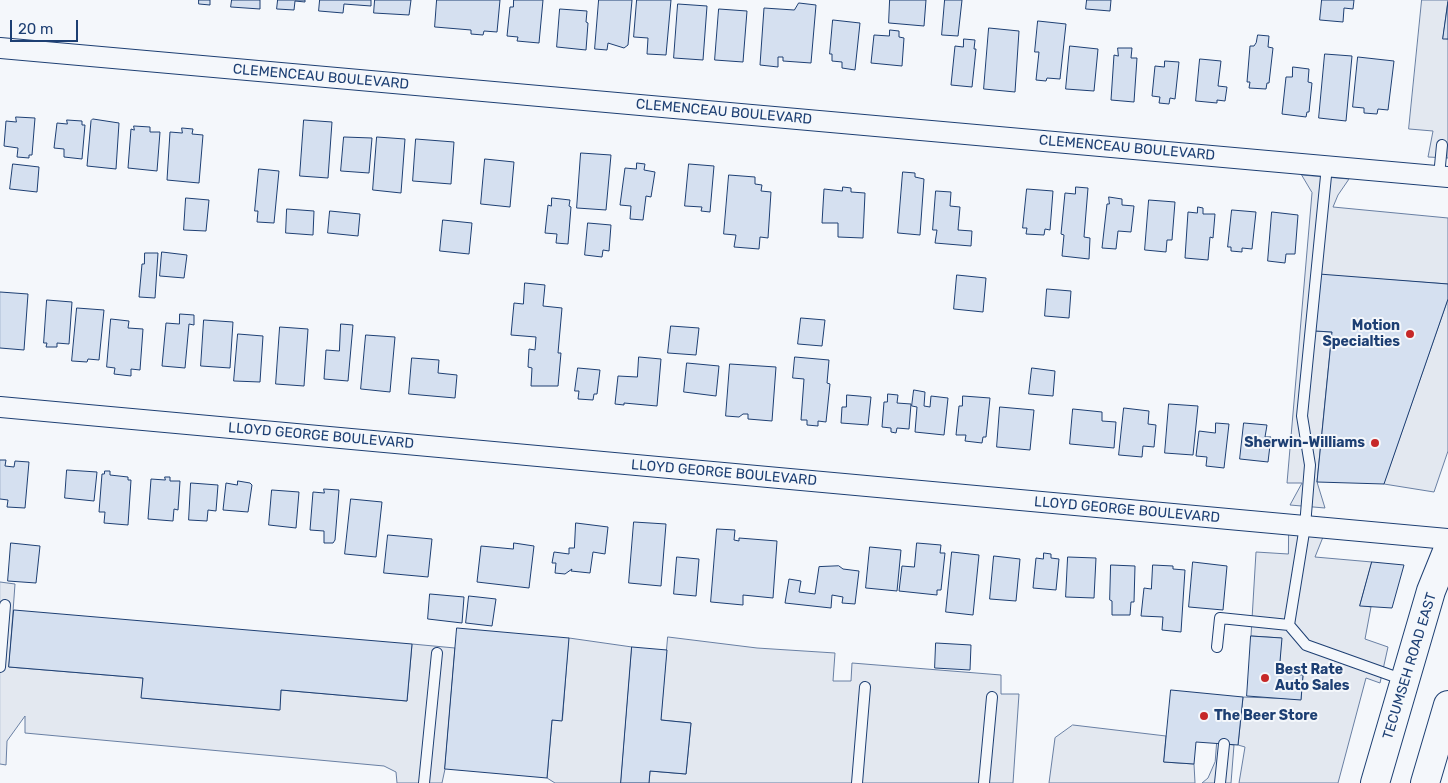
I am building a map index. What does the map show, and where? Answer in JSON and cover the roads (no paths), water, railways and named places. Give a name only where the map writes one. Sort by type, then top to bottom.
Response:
[{"type":"main road","name":"TECUMSEH ROAD EAST","points":[[1375,783],[1431,591],[1448,549]]},
{"type":"main road","points":[[1425,783],[1448,705]]},
{"type":"street","name":"CLEMENCEAU BOULEVARD","points":[[0,48],[1444,176]]},
{"type":"street","name":"LLOYD GEORGE BOULEVARD","points":[[0,407],[1448,539]]},
{"type":"lane","points":[[1442,145],[1444,176]]},
{"type":"lane","points":[[1289,625],[1305,526],[1310,465],[1302,416],[1328,166]]},
{"type":"lane","points":[[0,668],[5,605]]},
{"type":"lane","points":[[1217,647],[1220,618],[1289,625],[1306,645],[1405,681]]},
{"type":"lane","points":[[424,783],[437,653]]},
{"type":"lane","points":[[857,783],[865,687]]},
{"type":"lane","points":[[984,783],[992,697]]},
{"type":"lane","points":[[1220,783],[1224,744]]},
{"type":"place","name":"Motion Specialties","points":[[1410,334]]},
{"type":"place","name":"Sherwin-Williams","points":[[1375,443]]},
{"type":"place","name":"Best Rate Auto Sales","points":[[1265,678]]},
{"type":"place","name":"The Beer Store","points":[[1204,716]]}]
